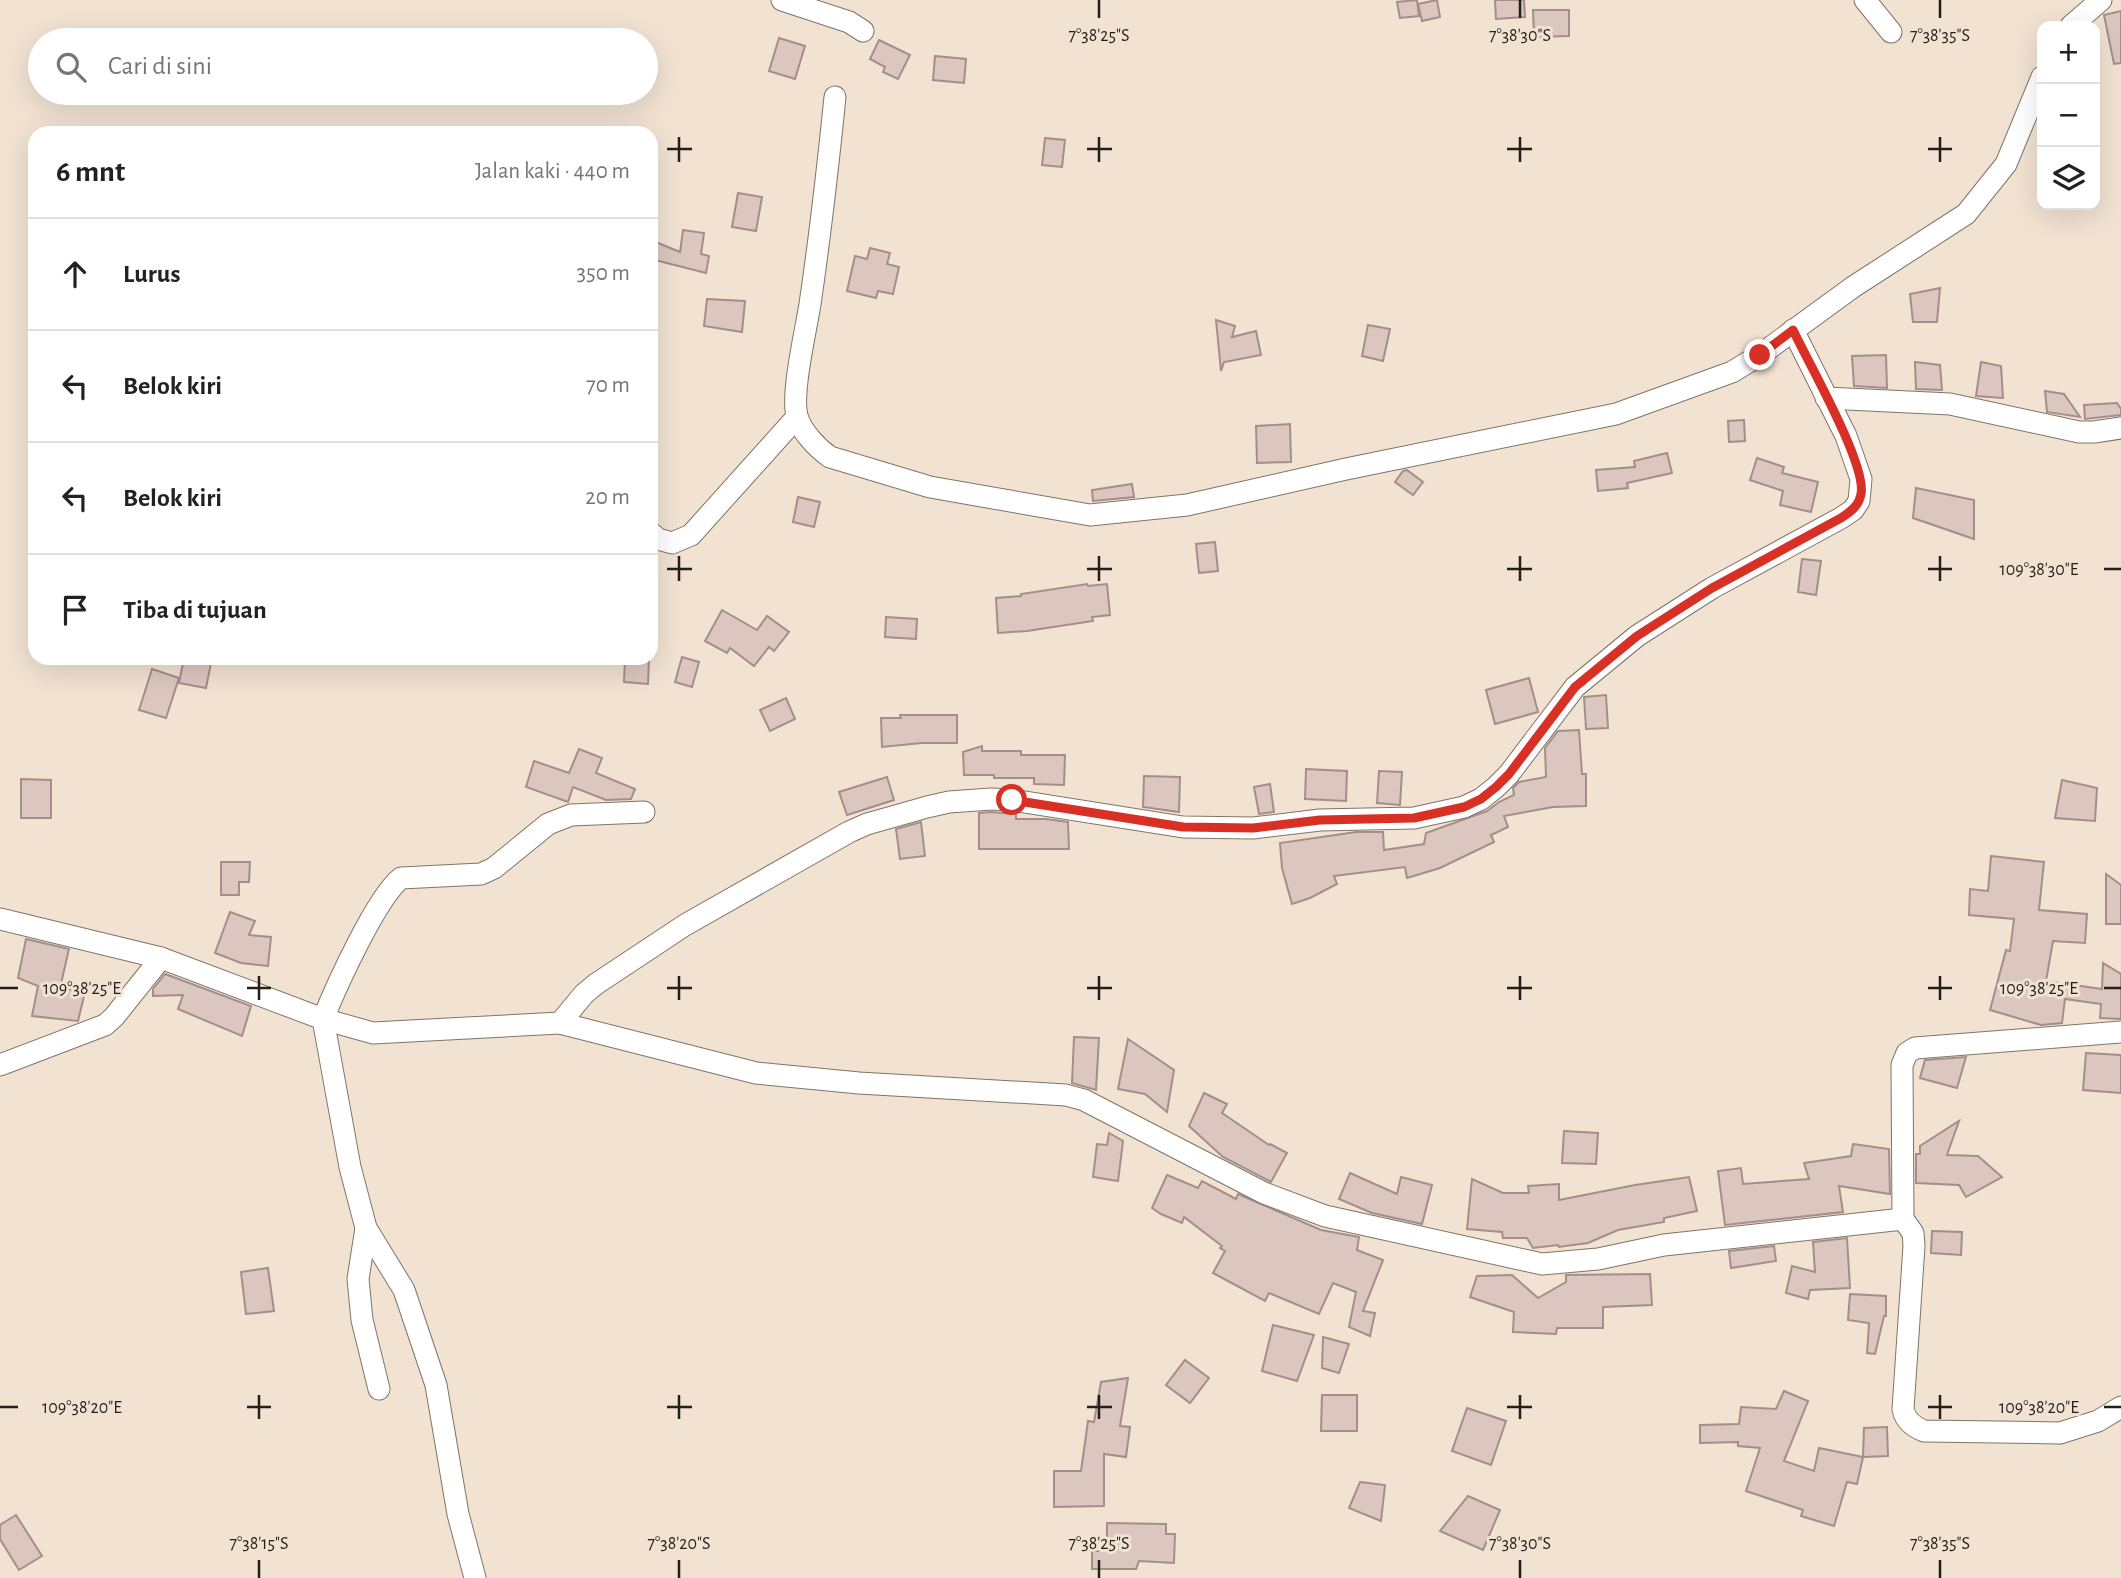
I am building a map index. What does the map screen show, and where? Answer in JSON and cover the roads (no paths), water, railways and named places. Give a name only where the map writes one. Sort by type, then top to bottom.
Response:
[{"type":"street","points":[[782,0],[849,22],[863,31]]},
{"type":"street","points":[[1865,0],[1891,32]]},
{"type":"street","points":[[2077,21],[2101,0]]},
{"type":"street","points":[[835,97],[796,401],[797,417],[817,447],[830,457],[930,487],[1090,515],[1187,505],[1346,469],[1616,414],[1732,372],[1853,287],[1966,214],[2006,164],[2039,84]]},
{"type":"street","points":[[560,1023],[596,985],[685,925],[849,832],[867,824],[927,807],[949,802],[1012,800],[1183,827],[1253,828],[1320,820],[1414,818],[1447,812],[1481,799],[1509,774],[1575,687],[1637,636],[1712,588],[1841,518],[1856,506],[1862,487],[1859,471],[1846,436],[1793,330]]},
{"type":"street","points":[[1826,398],[1950,404],[2079,432],[2121,428]]},
{"type":"street","points":[[658,539],[672,543],[691,535],[797,417]]},
{"type":"street","points":[[475,1578],[458,1514],[436,1385],[404,1290],[366,1228],[351,1167],[323,1018],[375,913],[401,878],[481,874],[494,868],[548,824],[571,814],[644,812]]},
{"type":"street","points":[[0,919],[161,958],[323,1018],[377,1034],[560,1023],[757,1073],[859,1083],[1074,1097],[1264,1193],[1325,1216],[1542,1264],[1598,1259],[1664,1245],[1903,1219]]},
{"type":"street","points":[[0,1065],[105,1025],[161,958]]},
{"type":"street","points":[[2121,1032],[1923,1047],[1910,1050],[1902,1065],[1903,1219],[1913,1233],[1914,1247],[1904,1415],[1916,1428],[1924,1431],[2060,1433],[2098,1421],[2121,1407]]},
{"type":"street","points":[[366,1228],[358,1279],[362,1320],[379,1389]]}]
